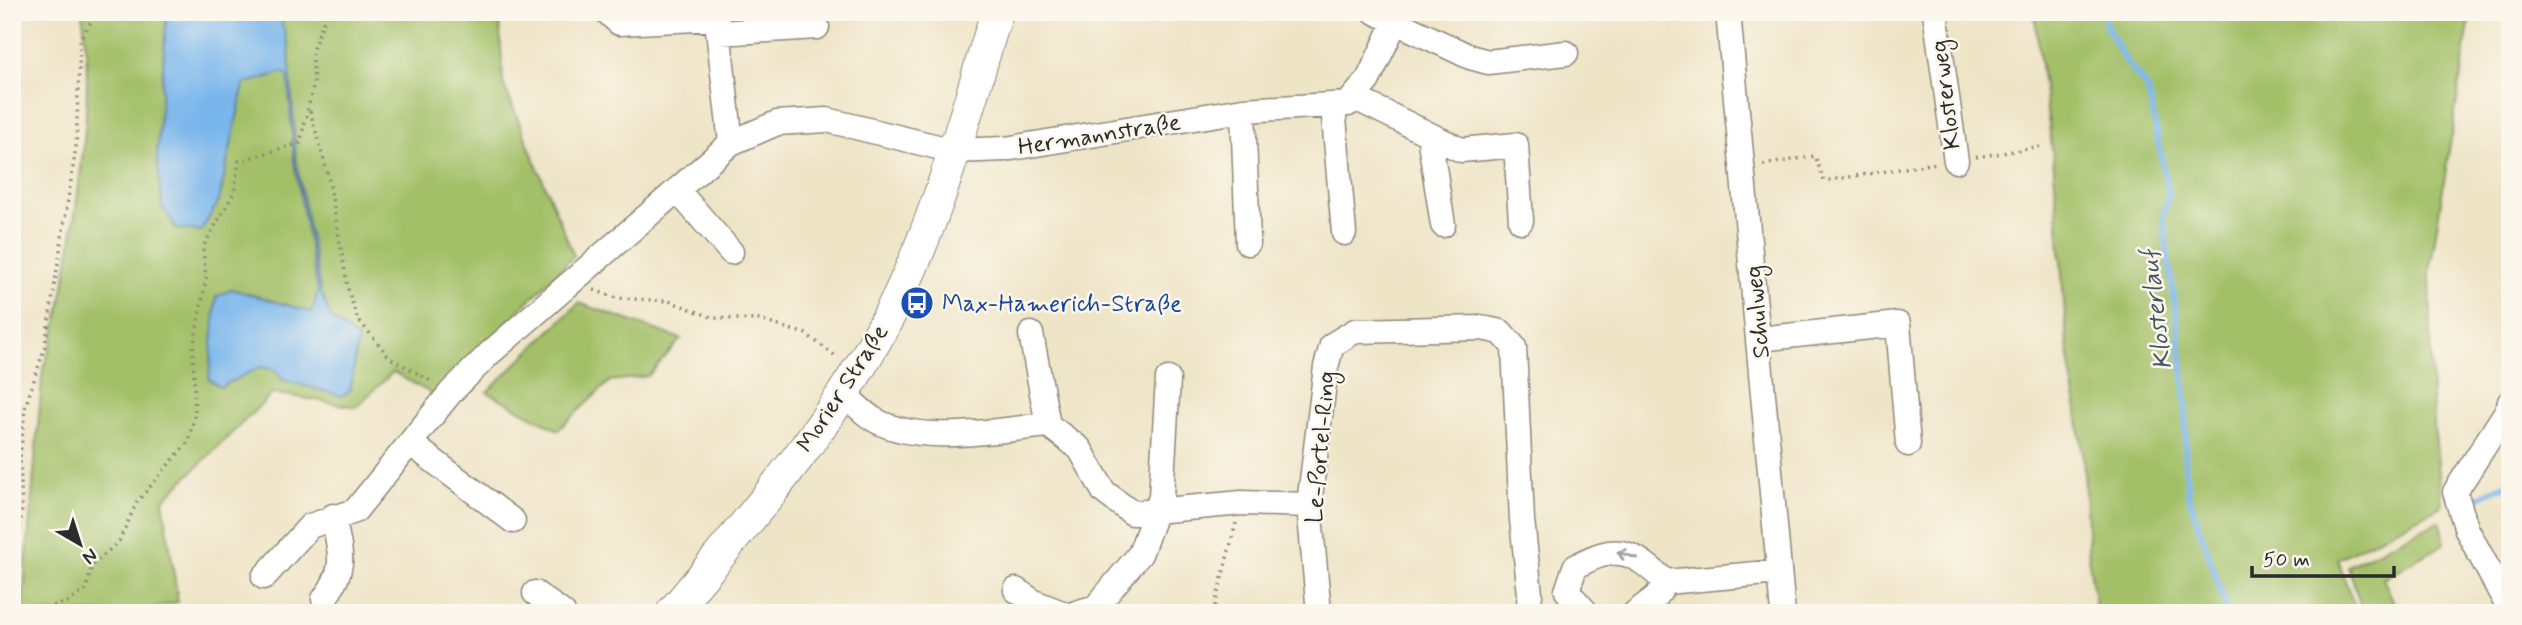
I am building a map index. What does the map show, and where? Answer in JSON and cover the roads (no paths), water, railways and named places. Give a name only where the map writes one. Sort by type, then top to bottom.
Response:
[{"type":"main road","name":"Morier Straße","points":[[672,613],[844,394],[879,334],[907,278],[954,151],[997,12]]},
{"type":"street","points":[[607,12],[619,23],[717,21],[817,27]]},
{"type":"street","name":"Schulweg","points":[[1728,12],[1783,613]]},
{"type":"street","name":"Klosterweg","points":[[1935,12],[1956,160]]},
{"type":"street","points":[[1344,233],[1344,102],[1368,80],[1390,16],[1470,57],[1488,62],[1566,53]]},
{"type":"street","points":[[717,21],[731,143]]},
{"type":"street","name":"Hermannstraße","points":[[954,151],[1005,149],[1243,110],[1344,102],[1461,150],[1516,145],[1521,221]]},
{"type":"street","points":[[1243,110],[1248,243]]},
{"type":"street","points":[[264,577],[310,526],[355,511],[451,392],[569,284],[731,143],[777,124],[827,120],[954,151]]},
{"type":"street","points":[[1429,135],[1443,225]]},
{"type":"street","points":[[677,190],[731,251]]},
{"type":"street","points":[[1759,339],[1898,324],[1908,444]]},
{"type":"street","name":"Le-Portel-Ring","points":[[1319,613],[1309,505],[1326,368],[1332,345],[1355,331],[1482,328],[1501,332],[1514,347],[1522,520],[1529,603],[1567,591]]},
{"type":"street","points":[[1031,334],[1048,425]]},
{"type":"street","points":[[1076,613],[1096,607],[1140,554],[1161,496],[1168,379]]},
{"type":"street","points":[[844,394],[873,419],[903,430],[928,434],[1048,425],[1080,449],[1104,492],[1132,513],[1242,503],[1309,505]]},
{"type":"street","points":[[2510,402],[2508,410],[2455,492],[2467,530],[2510,610]]},
{"type":"street","points":[[410,443],[513,522]]},
{"type":"street","points":[[324,598],[337,581],[342,565],[334,516]]},
{"type":"street","points":[[1587,613],[1567,591],[1575,567],[1596,555],[1614,551],[1640,559],[1666,582],[1779,572]]},
{"type":"street","points":[[1635,613],[1656,597],[1666,582]]},
{"type":"street","points":[[1016,590],[1034,602],[1062,613]]},
{"type":"street","points":[[535,593],[563,613]]},
{"type":"water","points":[[170,12],[279,12],[289,48],[296,160],[321,293],[332,319],[358,339],[350,391],[342,396],[283,380],[275,370],[261,367],[220,387],[209,379],[216,297],[232,289],[311,312],[318,292],[294,161],[288,77],[284,72],[244,84],[219,201],[201,231],[177,229],[162,207],[157,157],[166,21]]},
{"type":"waterway","name":"Klosterlauf","points":[[2105,12],[2106,26],[2125,60],[2148,89],[2169,196],[2163,216],[2182,359],[2186,405],[2185,465],[2189,497],[2228,613]]},
{"type":"waterway","points":[[2474,499],[2510,483]]},
{"type":"place","name":"Max-Hamerich-Straße","points":[[917,303]]}]
